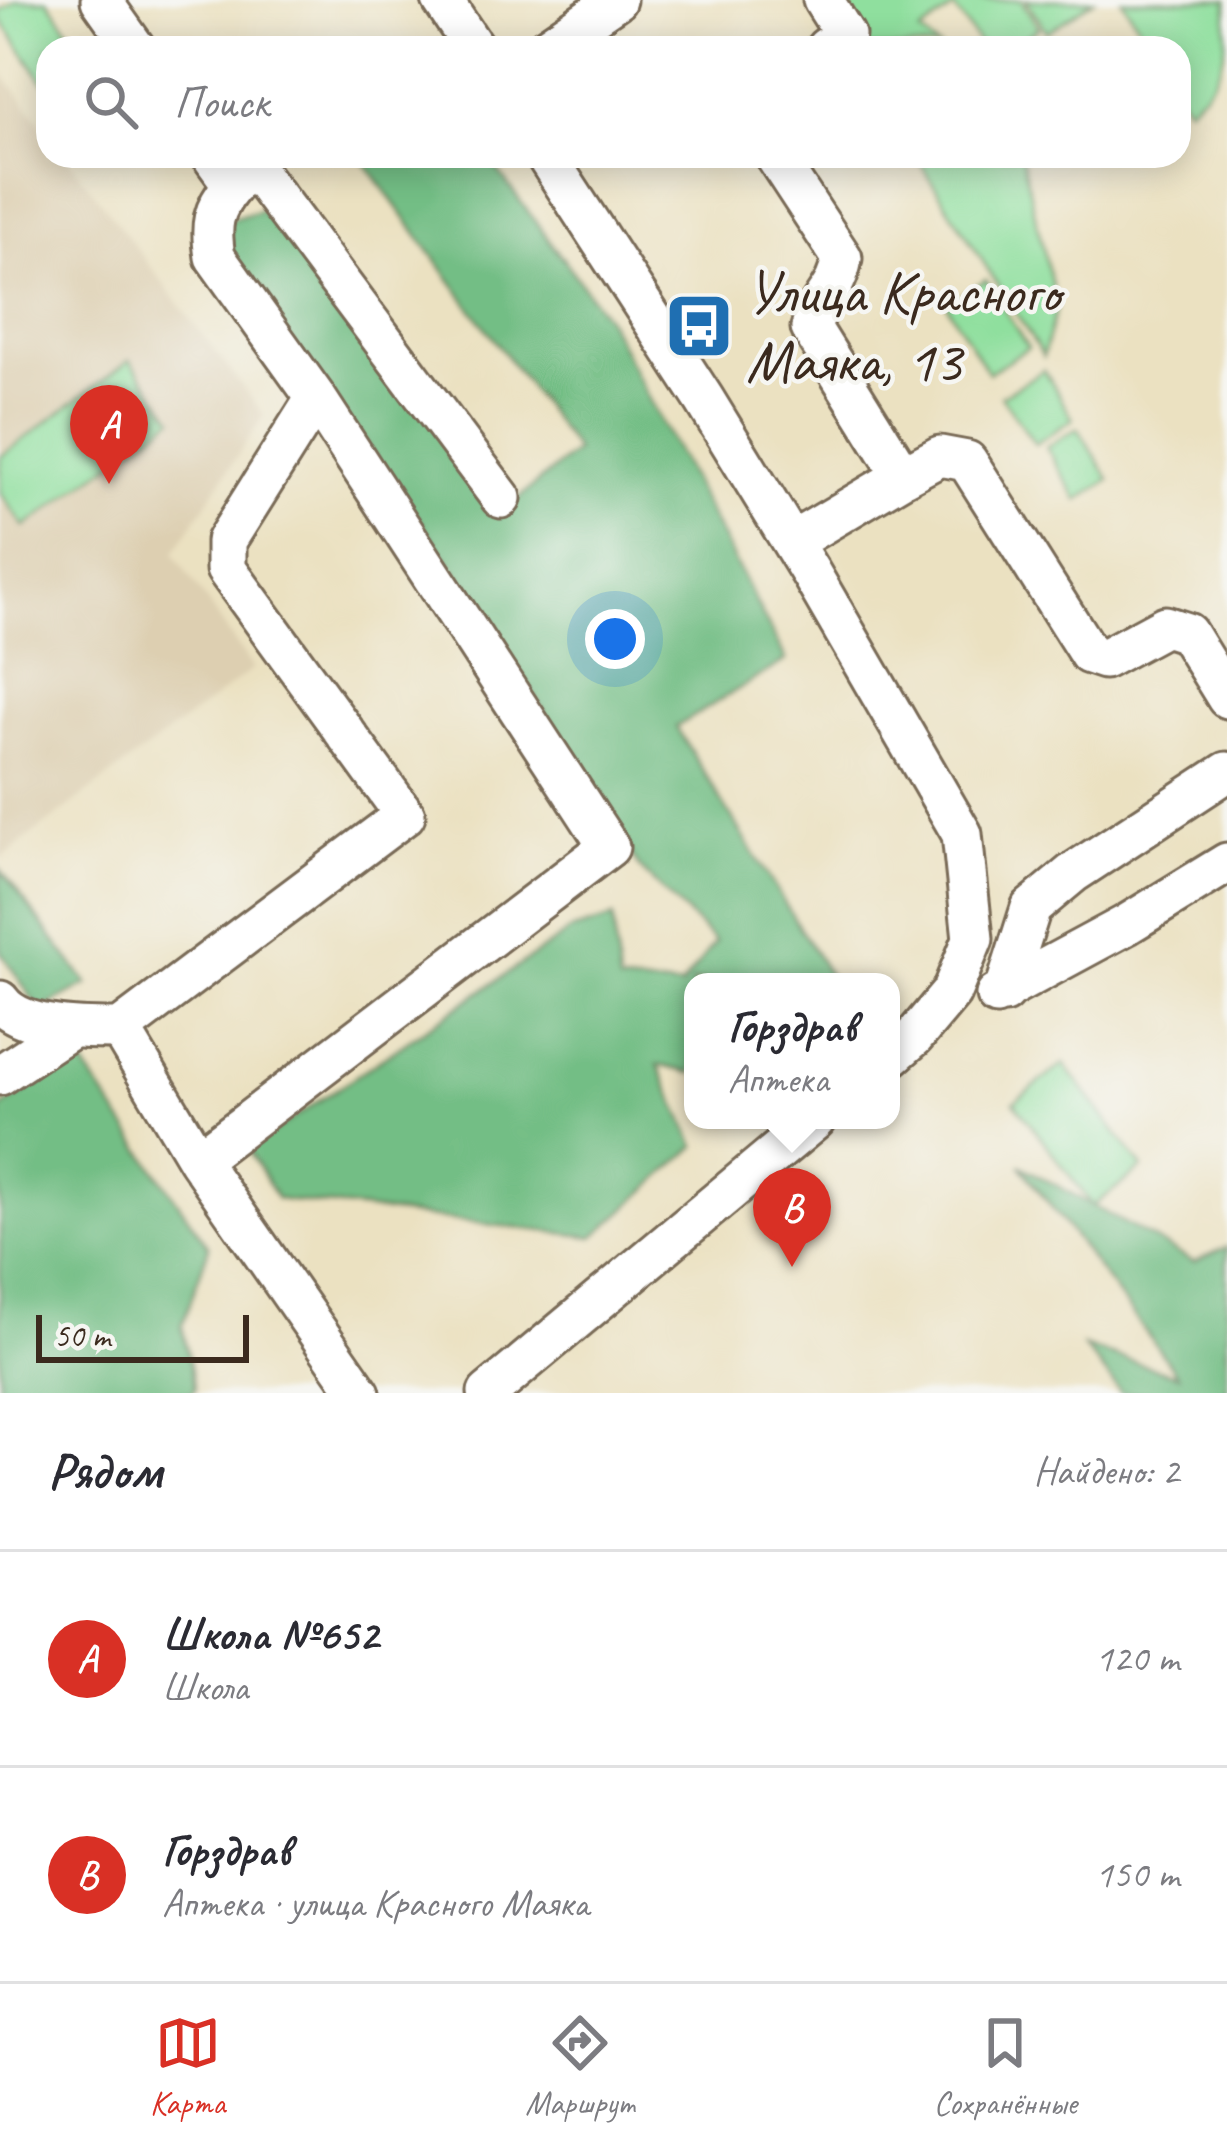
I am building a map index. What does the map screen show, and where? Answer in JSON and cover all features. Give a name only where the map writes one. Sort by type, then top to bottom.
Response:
[{"type":"street","points":[[100,0],[126,36]]},
{"type":"street","points":[[564,36],[616,0]]},
{"type":"street","points":[[823,0],[844,36]]},
{"type":"street","points":[[198,1160],[609,847],[316,398],[215,256],[214,208],[243,168]]},
{"type":"street","points":[[246,168],[501,499]]},
{"type":"street","points":[[554,168],[792,542],[962,833],[973,939],[951,993],[900,1049]]},
{"type":"street","points":[[783,168],[842,258],[837,286],[817,304],[811,328],[903,476]]},
{"type":"street","points":[[0,1001],[8,1012],[70,1029],[121,1029],[405,815],[226,569],[226,541],[316,398]]},
{"type":"street","points":[[792,542],[940,456],[967,461],[1089,654],[1104,659],[1165,626],[1187,633],[1227,698]]},
{"type":"street","points":[[1004,993],[1031,908],[1042,897],[1227,772]]},
{"type":"street","points":[[951,993],[977,1001],[1004,993],[1227,862]]},
{"type":"street","points":[[0,1075],[70,1029]]},
{"type":"street","points":[[121,1029],[198,1160],[360,1393]]},
{"type":"street","points":[[488,1393],[804,1129]]},
{"type":"shaded area","points":[[0,70],[36,116],[36,168],[75,168],[264,415],[174,553],[253,669],[0,859]]},
{"type":"green space","points":[[17,0],[48,0],[74,36],[36,36],[36,70],[0,18],[0,11]]},
{"type":"green space","points":[[836,0],[1021,0],[1039,28],[1027,36],[974,36],[954,8],[920,33],[924,36],[862,36]]},
{"type":"green space","points":[[1026,0],[1094,0],[1047,32]]},
{"type":"green space","points":[[1122,0],[1227,0],[1222,61],[1210,85],[1191,104],[1191,36],[1146,36]]},
{"type":"green space","points":[[369,168],[496,168],[606,317],[786,660],[676,727],[827,973],[692,973],[715,942],[641,870],[466,585],[232,260],[227,220],[262,210],[503,511],[576,451]]},
{"type":"green space","points":[[924,168],[1024,168],[1057,306],[1043,356]]},
{"type":"green space","points":[[986,280],[1028,348],[988,373],[946,304]]},
{"type":"green space","points":[[130,360],[174,418],[25,527],[0,493],[0,457]]},
{"type":"green space","points":[[1044,370],[1073,419],[1035,444],[1001,396]]},
{"type":"green space","points":[[1078,428],[1110,480],[1078,500],[1046,447]]},
{"type":"green space","points":[[0,869],[88,984],[40,1010],[0,951]]},
{"type":"green space","points":[[613,918],[619,983],[681,987],[684,983],[684,1071],[658,1065],[684,1129],[696,1146],[594,1237],[277,1199],[248,1149],[570,931]]},
{"type":"green space","points":[[77,1056],[209,1247],[182,1326],[195,1389],[190,1393],[0,1392],[0,1109]]},
{"type":"green space","points":[[1064,1064],[1143,1168],[1093,1206],[1014,1102]]},
{"type":"green space","points":[[1020,1165],[1194,1262],[1227,1247],[1227,1393],[1121,1393],[1084,1347],[1178,1375]]},
{"type":"place","name":"Улица Красного Маяка, 13","points":[[699,326]]},
{"type":"place","name":"Школа №652","points":[[109,484]]},
{"type":"place","name":"Горздрав","points":[[792,1267]]}]
